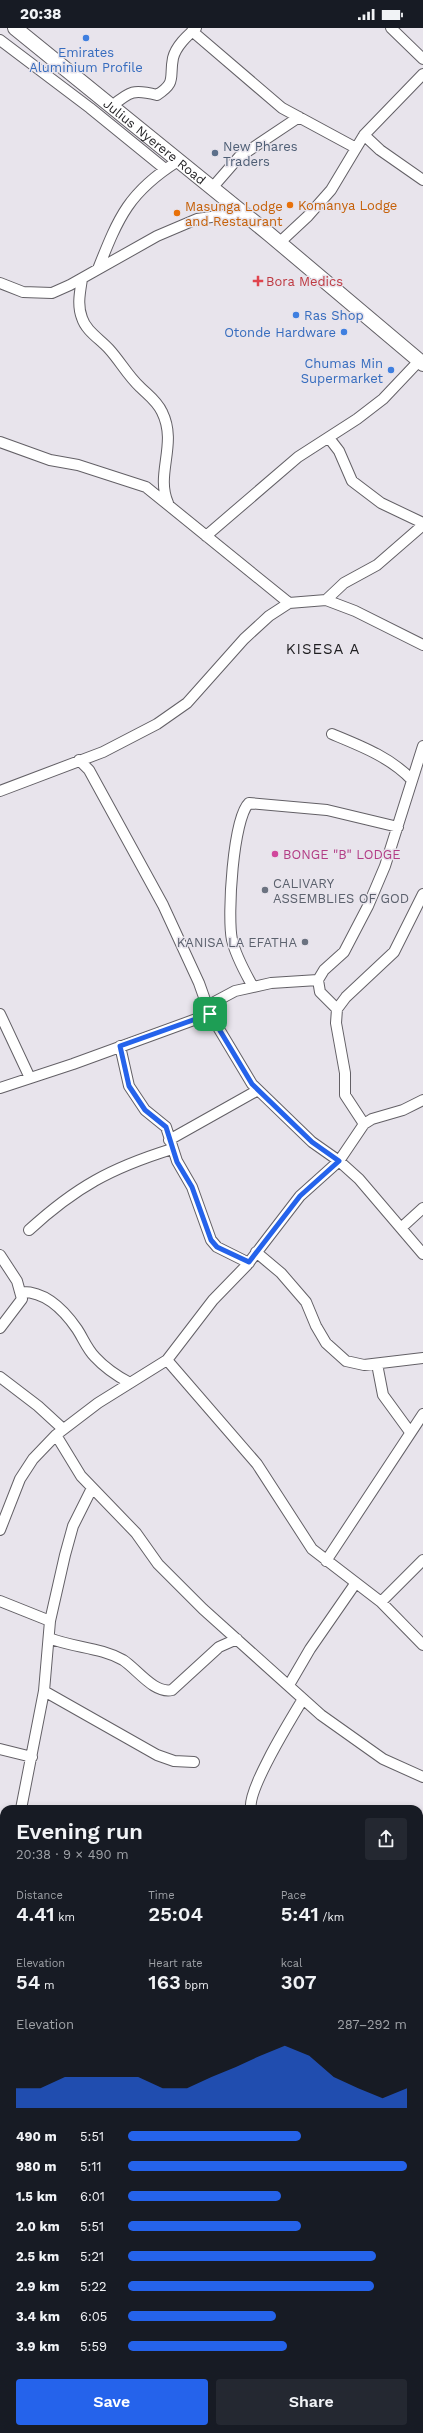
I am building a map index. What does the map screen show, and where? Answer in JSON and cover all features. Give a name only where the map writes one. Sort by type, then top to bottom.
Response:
[{"type":"highway","name":"Julius Nyerere Road","points":[[15,28],[246,215],[421,363]]},
{"type":"street","points":[[391,28],[423,59]]},
{"type":"street","points":[[112,106],[126,94],[135,91],[157,96],[170,85],[172,79],[173,58],[183,40],[194,29],[282,108],[356,148]]},
{"type":"street","points":[[0,40],[90,108],[165,170]]},
{"type":"street","points":[[279,243],[308,216],[331,190],[364,135],[423,74]]},
{"type":"street","points":[[212,188],[239,157],[299,117]]},
{"type":"street","points":[[364,135],[380,150],[423,180]]},
{"type":"street","points":[[98,268],[114,230],[135,195],[178,161]]},
{"type":"street","points":[[0,283],[23,292],[40,294],[52,293],[82,279],[98,268],[157,236],[197,219],[215,216],[246,215]]},
{"type":"street","points":[[82,279],[79,302],[82,318],[86,327],[110,350],[140,388],[157,403],[166,422],[169,450],[163,487],[169,504]]},
{"type":"street","points":[[206,536],[298,457],[358,419],[421,363]]},
{"type":"street","points":[[326,600],[344,583],[377,565],[423,524],[382,503],[352,482],[339,451],[329,438]]},
{"type":"street","points":[[0,442],[50,460],[78,465],[117,476],[146,487],[169,504],[289,603]]},
{"type":"street","points":[[0,791],[103,752],[136,736],[187,703],[244,639],[269,616],[289,603],[326,600],[355,611],[423,645]]},
{"type":"street","points":[[332,734],[384,757],[402,768],[412,780]]},
{"type":"street","points":[[337,1009],[320,992],[318,980],[324,970],[344,952],[385,866],[423,746]]},
{"type":"street","points":[[79,760],[89,770],[163,905],[199,983],[208,1010],[241,1067],[258,1090],[312,1142],[339,1161],[402,1228],[423,1254]]},
{"type":"street","points":[[402,768],[417,764]]},
{"type":"street","points":[[253,987],[237,957],[230,923],[234,847],[244,808],[249,803],[327,810],[398,827]]},
{"type":"street","points":[[364,1124],[345,1095],[345,1073],[336,1023],[337,1009],[346,997],[394,952],[423,894]]},
{"type":"street","points":[[0,1088],[120,1046],[208,1010],[235,991],[271,983],[318,980]]},
{"type":"street","points":[[0,1014],[4,1030],[30,1078]]},
{"type":"street","points":[[120,1046],[129,1086],[145,1110],[163,1124],[177,1162],[192,1187],[211,1240],[217,1247],[249,1262]]},
{"type":"street","points":[[28,1230],[52,1208],[83,1185],[171,1145],[258,1090]]},
{"type":"street","points":[[0,1530],[20,1479],[33,1459],[59,1431],[167,1360],[213,1300],[249,1262],[300,1196],[339,1161],[364,1124],[372,1119],[403,1110],[423,1100]]},
{"type":"street","points":[[402,1228],[423,1208]]},
{"type":"street","points":[[256,1252],[281,1273],[306,1302],[316,1326],[326,1342],[346,1361],[377,1364],[423,1358]]},
{"type":"street","points":[[0,1255],[21,1292],[22,1300],[0,1328]]},
{"type":"street","points":[[21,1292],[35,1291],[53,1304],[67,1317],[94,1357],[111,1372],[130,1383]]},
{"type":"street","points":[[167,1360],[257,1464],[287,1508],[303,1538],[326,1561],[381,1602],[423,1645]]},
{"type":"street","points":[[377,1364],[383,1395],[410,1432]]},
{"type":"street","points":[[0,1377],[38,1406],[59,1431],[70,1460],[92,1488],[136,1533],[158,1564],[303,1699],[352,1739],[383,1759],[423,1777]]},
{"type":"street","points":[[326,1561],[423,1414]]},
{"type":"street","points":[[22,1805],[44,1691],[50,1621],[68,1539],[92,1488]]},
{"type":"street","points":[[381,1602],[423,1560]]},
{"type":"street","points":[[289,1685],[310,1649],[355,1584]]},
{"type":"street","points":[[0,1601],[50,1621]]},
{"type":"street","points":[[49,1638],[76,1647],[109,1653],[136,1669],[154,1686],[167,1691],[172,1690],[219,1647],[237,1638]]},
{"type":"street","points":[[44,1691],[157,1755],[174,1761],[194,1762]]},
{"type":"street","points":[[251,1805],[252,1794],[261,1775],[303,1699]]},
{"type":"street","points":[[0,1749],[32,1757]]},
{"type":"place","name":"Emirates Aluminium Profile","points":[[86,38]]},
{"type":"place","name":"New Phares Traders","points":[[215,153]]},
{"type":"place","name":"Komanya Lodge","points":[[290,205]]},
{"type":"place","name":"Masunga Lodge and Restaurant","points":[[177,213]]},
{"type":"place","name":"Bora Medics","points":[[258,281]]},
{"type":"place","name":"Ras Shop","points":[[296,315]]},
{"type":"place","name":"Otonde Hardware","points":[[344,332]]},
{"type":"place","name":"Chumas Min Supermarket","points":[[391,370]]},
{"type":"place","name":"BONGE \"B\" LODGE","points":[[275,854]]},
{"type":"place","name":"CALIVARY ASSEMBLIES OF GOD","points":[[265,890]]},
{"type":"place","name":"KANISA LA EFATHA","points":[[305,942]]},
{"type":"district","name":"KISESA A","points":[[323,649]]},
{"type":"route","points":[[210,1014],[252,1084],[312,1142],[339,1161],[300,1196],[249,1262],[227,1254],[217,1247],[211,1240],[192,1187],[177,1162],[166,1127],[145,1110],[129,1086],[120,1046],[210,1014]]}]
